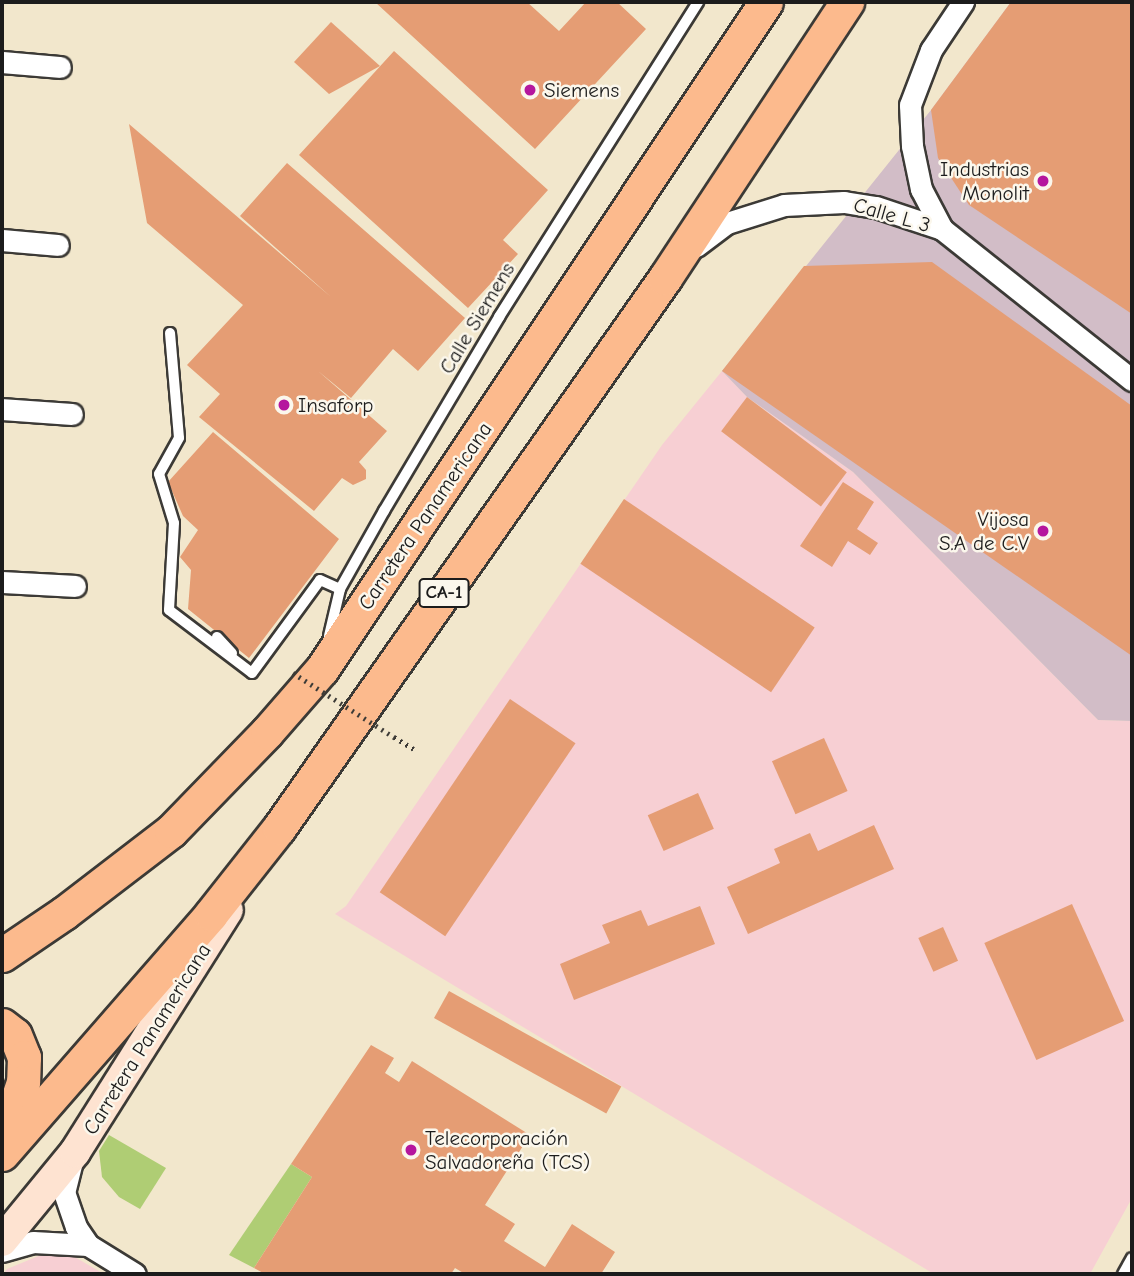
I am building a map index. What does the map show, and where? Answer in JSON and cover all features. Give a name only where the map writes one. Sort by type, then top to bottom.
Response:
[{"type":"main road","name":"Carretera Panamericana","points":[[2,955],[64,914],[171,831],[267,732],[766,2]]},
{"type":"main road","name":"Carretera Panamericana","points":[[2,1154],[211,914],[279,828],[665,278],[847,2]]},
{"type":"main road","points":[[2,1026],[15,1035],[24,1056],[23,1082],[2,1144]]},
{"type":"street","points":[[942,229],[921,189],[912,146],[911,105],[931,50],[962,2]]},
{"type":"street","points":[[2,62],[60,67]]},
{"type":"street","name":"Calle L 3","points":[[665,278],[703,238],[727,223],[784,205],[845,202],[876,207],[942,229],[1132,380]]},
{"type":"street","points":[[2,240],[58,245]]},
{"type":"street","points":[[2,409],[72,414]]},
{"type":"street","points":[[2,582],[75,586]]},
{"type":"street","name":"Carretera Panamericana","points":[[2,1241],[75,1152],[279,828]]},
{"type":"street","points":[[75,1152],[64,1192],[76,1227],[88,1245],[135,1274]]},
{"type":"street","points":[[2,1251],[33,1242],[88,1245]]},
{"type":"lane","name":"Calle Siemens","points":[[307,671],[340,589],[492,328],[698,2]]},
{"type":"lane","points":[[170,333],[179,438],[159,474],[174,523],[169,610],[252,673]]},
{"type":"lane","points":[[252,673],[320,580],[340,589]]},
{"type":"lane","points":[[217,637],[252,673]]},
{"type":"lane","points":[[1123,1274],[1132,1258]]},
{"type":"path","points":[[307,671],[414,749]]},
{"type":"shaded area","points":[[1011,2],[1132,2],[1132,721],[1098,720],[853,472],[747,397],[722,371],[931,110]]},
{"type":"shaded area","points":[[722,371],[747,397],[853,472],[1098,720],[1132,721],[1132,1198],[1090,1274],[934,1274],[335,914],[346,906],[662,445]]},
{"type":"shaded area","points":[[41,1255],[73,1256],[104,1274],[3,1274],[7,1269]]},
{"type":"green space","points":[[109,1135],[166,1168],[140,1209],[119,1197],[102,1177],[99,1151]]},
{"type":"green space","points":[[291,1164],[312,1177],[254,1268],[229,1255]]},
{"type":"building","name":"Siemens","points":[[375,2],[527,2],[559,31],[586,2],[617,2],[646,29],[535,149]]},
{"type":"building","name":"Industrias Monolit","points":[[1011,2],[1132,2],[1132,314],[969,205],[938,158],[931,110]]},
{"type":"building","points":[[331,22],[380,66],[329,94],[294,62]]},
{"type":"building","points":[[394,51],[548,190],[503,240],[518,254],[468,308],[299,155]]},
{"type":"building","points":[[129,124],[331,297],[240,216],[287,163],[465,318],[418,371],[393,349],[351,398],[318,371],[387,431],[359,462],[366,470],[366,479],[353,485],[342,478],[314,511],[199,417],[220,394],[187,365],[243,305],[147,223]]},
{"type":"building","name":"Vijosa S.A de C.V","points":[[932,262],[1132,406],[1132,656],[722,371],[804,266]]},
{"type":"building","points":[[747,397],[847,472],[821,507],[721,431]]},
{"type":"building","points":[[213,432],[339,539],[249,658],[188,609],[191,570],[180,557],[198,530],[183,516],[168,482]]},
{"type":"building","points":[[843,482],[874,502],[857,529],[878,543],[870,555],[848,541],[832,567],[800,546]]},
{"type":"building","points":[[624,499],[815,628],[771,692],[580,564]]},
{"type":"building","points":[[510,699],[575,743],[445,936],[380,892]]},
{"type":"building","points":[[824,738],[848,791],[796,814],[772,761]]},
{"type":"building","points":[[698,793],[714,829],[664,851],[648,815]]},
{"type":"building","points":[[874,825],[894,869],[748,934],[727,887],[780,863],[774,849],[810,833],[818,851]]},
{"type":"building","points":[[1072,904],[1124,1021],[1036,1060],[984,943]]},
{"type":"building","points":[[700,906],[715,944],[574,1000],[560,964],[610,943],[602,925],[641,910],[648,926]]},
{"type":"building","points":[[943,927],[958,961],[933,972],[918,938]]},
{"type":"building","points":[[449,991],[621,1087],[606,1114],[434,1018]]},
{"type":"building","name":"Telecorporación Salvadoreña (TCS)","points":[[371,1045],[394,1058],[385,1073],[399,1082],[412,1061],[530,1135],[485,1205],[515,1224],[504,1241],[545,1267],[572,1224],[615,1252],[601,1274],[465,1274],[455,1268],[451,1274],[265,1274],[254,1268],[312,1177],[291,1164]]},
{"type":"place","name":"Siemens","points":[[530,90]]},
{"type":"place","name":"Industrias Monolit","points":[[1043,181]]},
{"type":"place","name":"Insaforp","points":[[284,405]]},
{"type":"place","name":"Vijosa S.A de C.V","points":[[1043,531]]},
{"type":"place","name":"Telecorporación Salvadoreña (TCS)","points":[[411,1150]]}]
